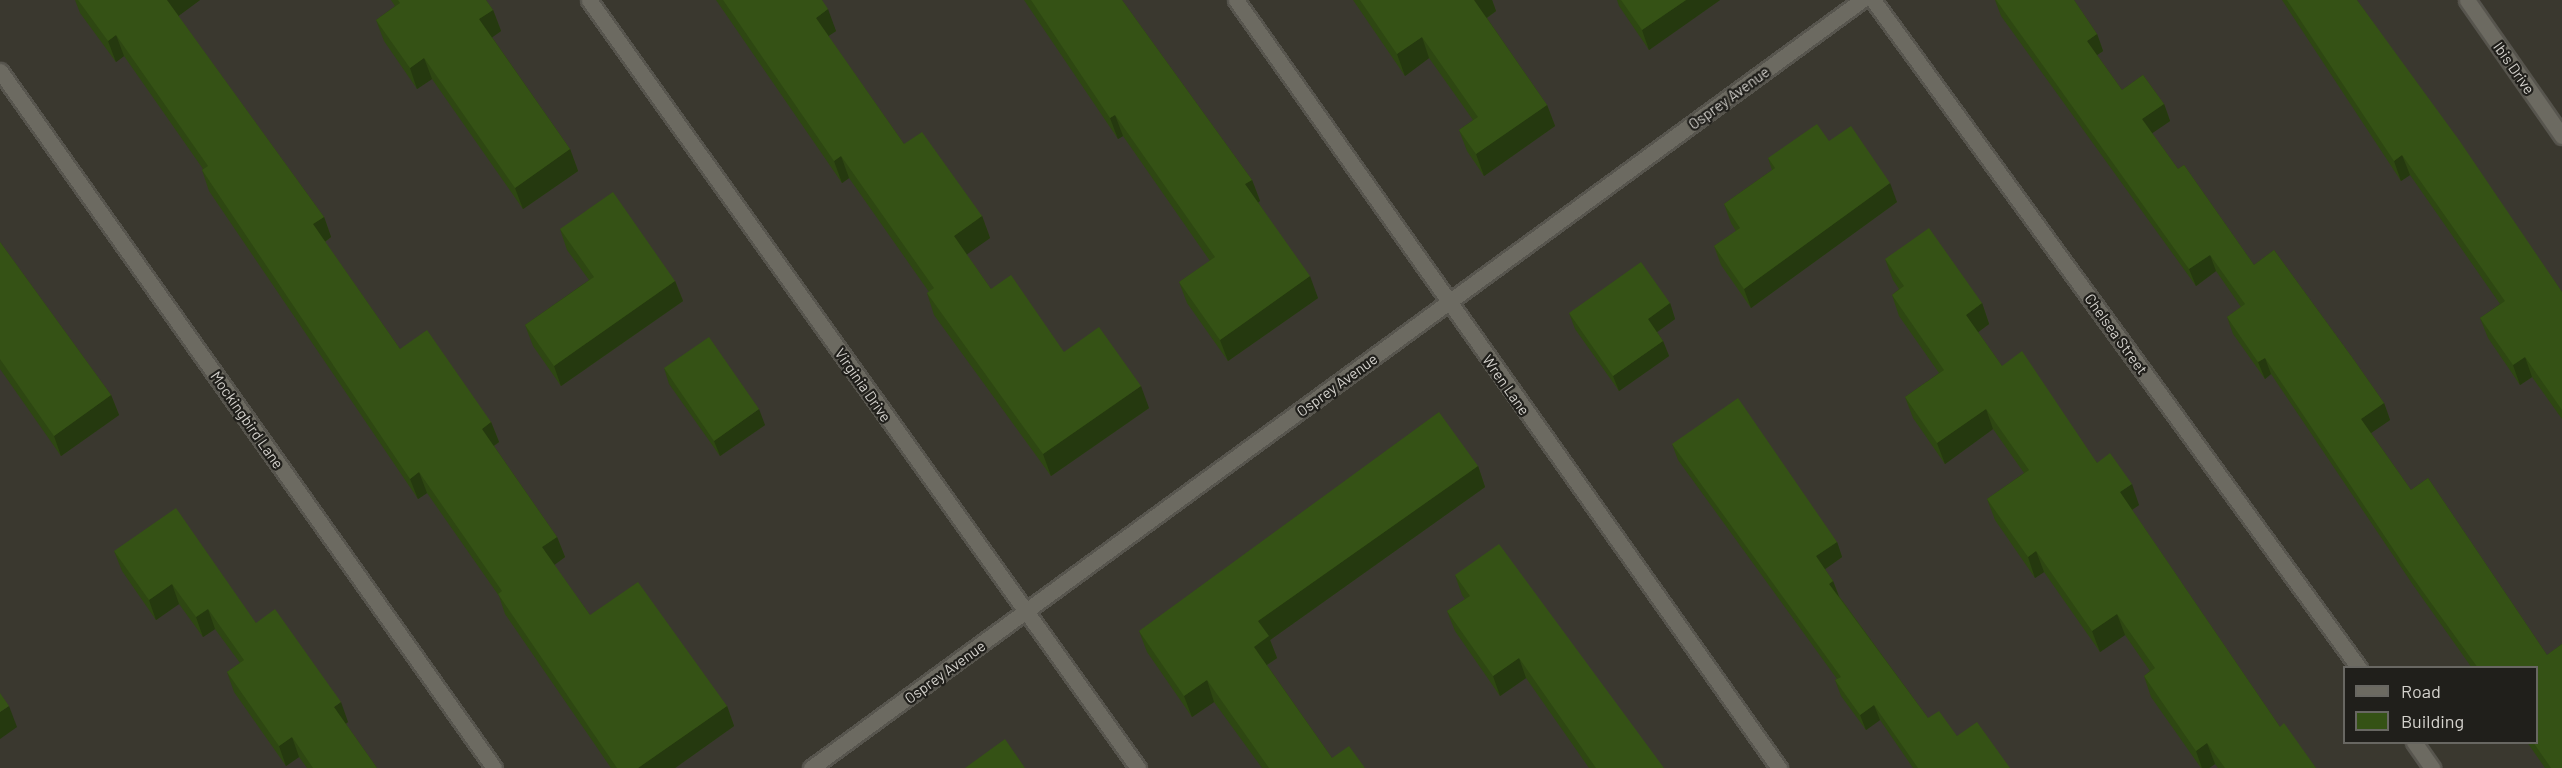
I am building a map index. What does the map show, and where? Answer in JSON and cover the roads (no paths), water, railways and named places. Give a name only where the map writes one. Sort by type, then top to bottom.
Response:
[{"type":"street","name":"Virginia Drive","points":[[589,0],[1025,614],[1138,768]]},
{"type":"street","name":"Wren Lane","points":[[1236,0],[1448,304],[1779,768]]},
{"type":"street","name":"Osprey Avenue","points":[[811,768],[1025,614],[1862,0]]},
{"type":"street","name":"Chelsea Street","points":[[1873,0],[2358,666]]},
{"type":"street","name":"Ibis Drive","points":[[2467,0],[2562,136]]},
{"type":"street","name":"Mockingbird Lane","points":[[0,71],[494,768]]},
{"type":"street","points":[[2415,744],[2432,768]]}]
